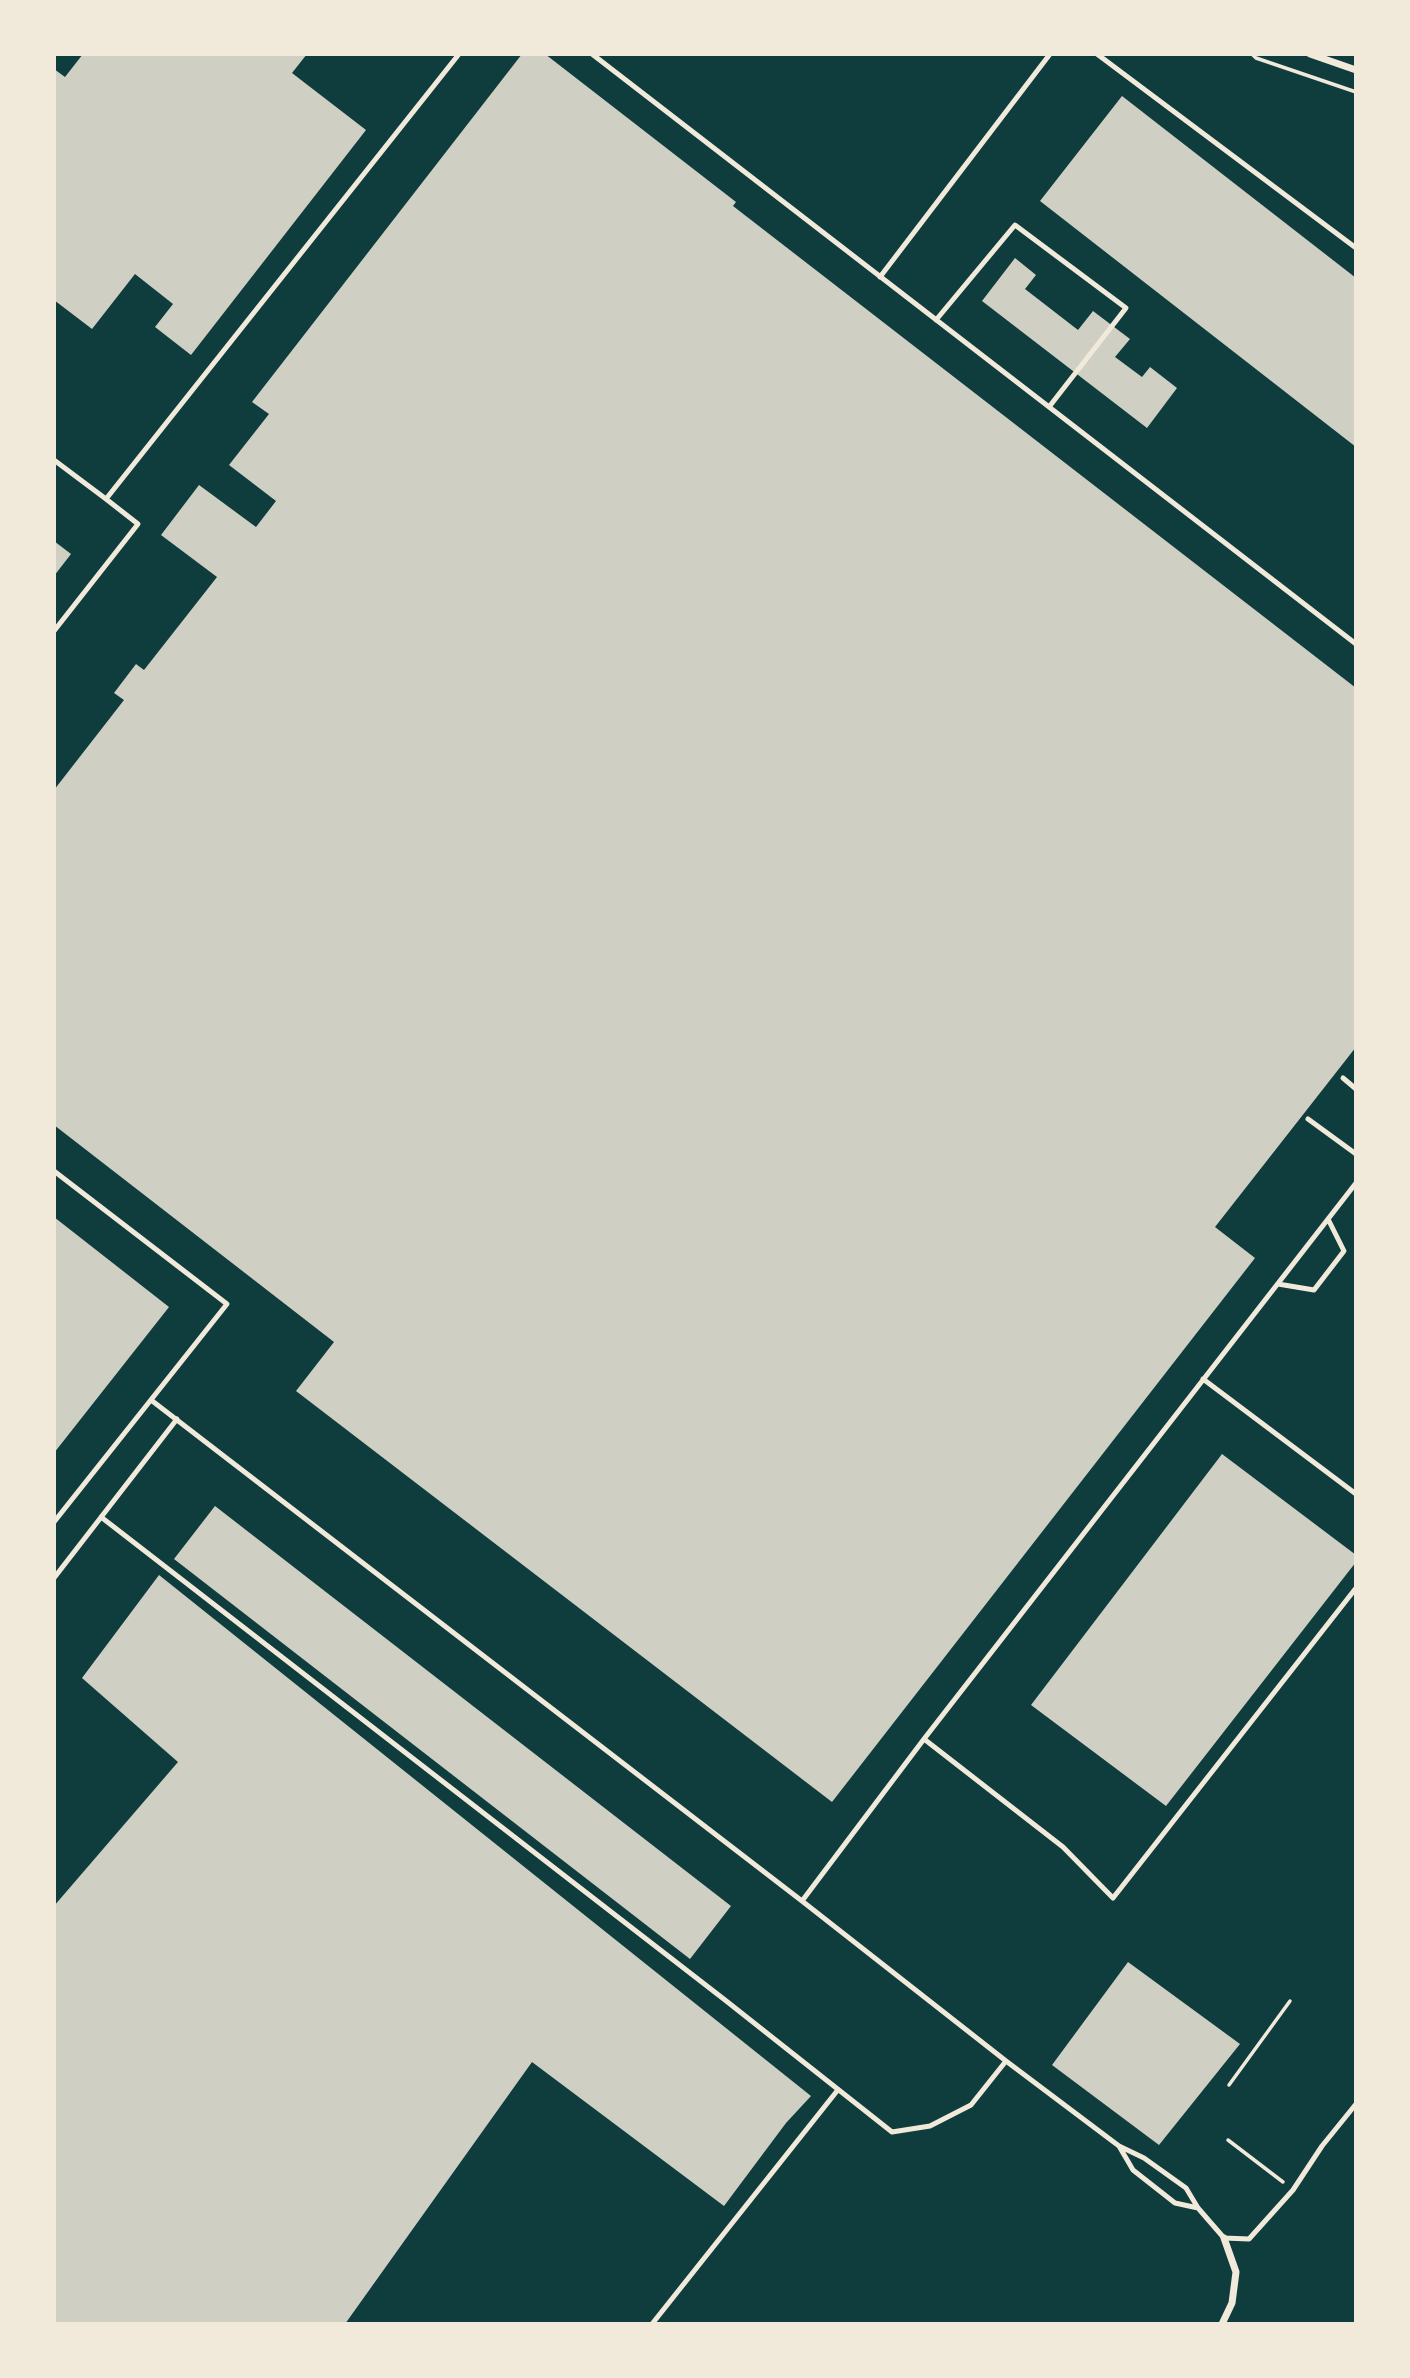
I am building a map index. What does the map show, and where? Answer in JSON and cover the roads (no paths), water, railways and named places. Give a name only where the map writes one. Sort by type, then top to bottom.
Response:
[{"type":"street","points":[[1310,54],[1356,70]]},
{"type":"street","points":[[1222,2324],[1232,2303],[1236,2272],[1224,2238]]},
{"type":"lane","points":[[106,499],[459,54]]},
{"type":"lane","points":[[592,54],[1356,644]]},
{"type":"lane","points":[[880,277],[1050,54]]},
{"type":"lane","points":[[1097,54],[1356,248]]},
{"type":"lane","points":[[936,320],[1015,225],[1126,308],[1049,407]]},
{"type":"lane","points":[[54,460],[138,524],[54,631]]},
{"type":"lane","points":[[1343,1079],[1356,1089]]},
{"type":"lane","points":[[1308,1119],[1356,1154]]},
{"type":"lane","points":[[54,1171],[227,1304],[54,1522]]},
{"type":"lane","points":[[802,1901],[1356,1183]]},
{"type":"lane","points":[[1278,1284],[1314,1290],[1344,1251],[1328,1219]]},
{"type":"lane","points":[[1203,1379],[1356,1494]]},
{"type":"lane","points":[[151,1400],[1006,2061],[1119,2146],[1144,2158],[1186,2188],[1198,2208],[1224,2238],[1249,2239],[1293,2190],[1322,2146],[1356,2104]]},
{"type":"lane","points":[[54,1578],[177,1419]]},
{"type":"lane","points":[[101,1517],[892,2132],[930,2126],[971,2105],[1006,2061]]},
{"type":"lane","points":[[924,1740],[1063,1847],[1113,1898],[1356,1588]]},
{"type":"lane","points":[[652,2324],[837,2091]]},
{"type":"lane","points":[[1119,2146],[1133,2170],[1175,2203],[1198,2208]]}]
